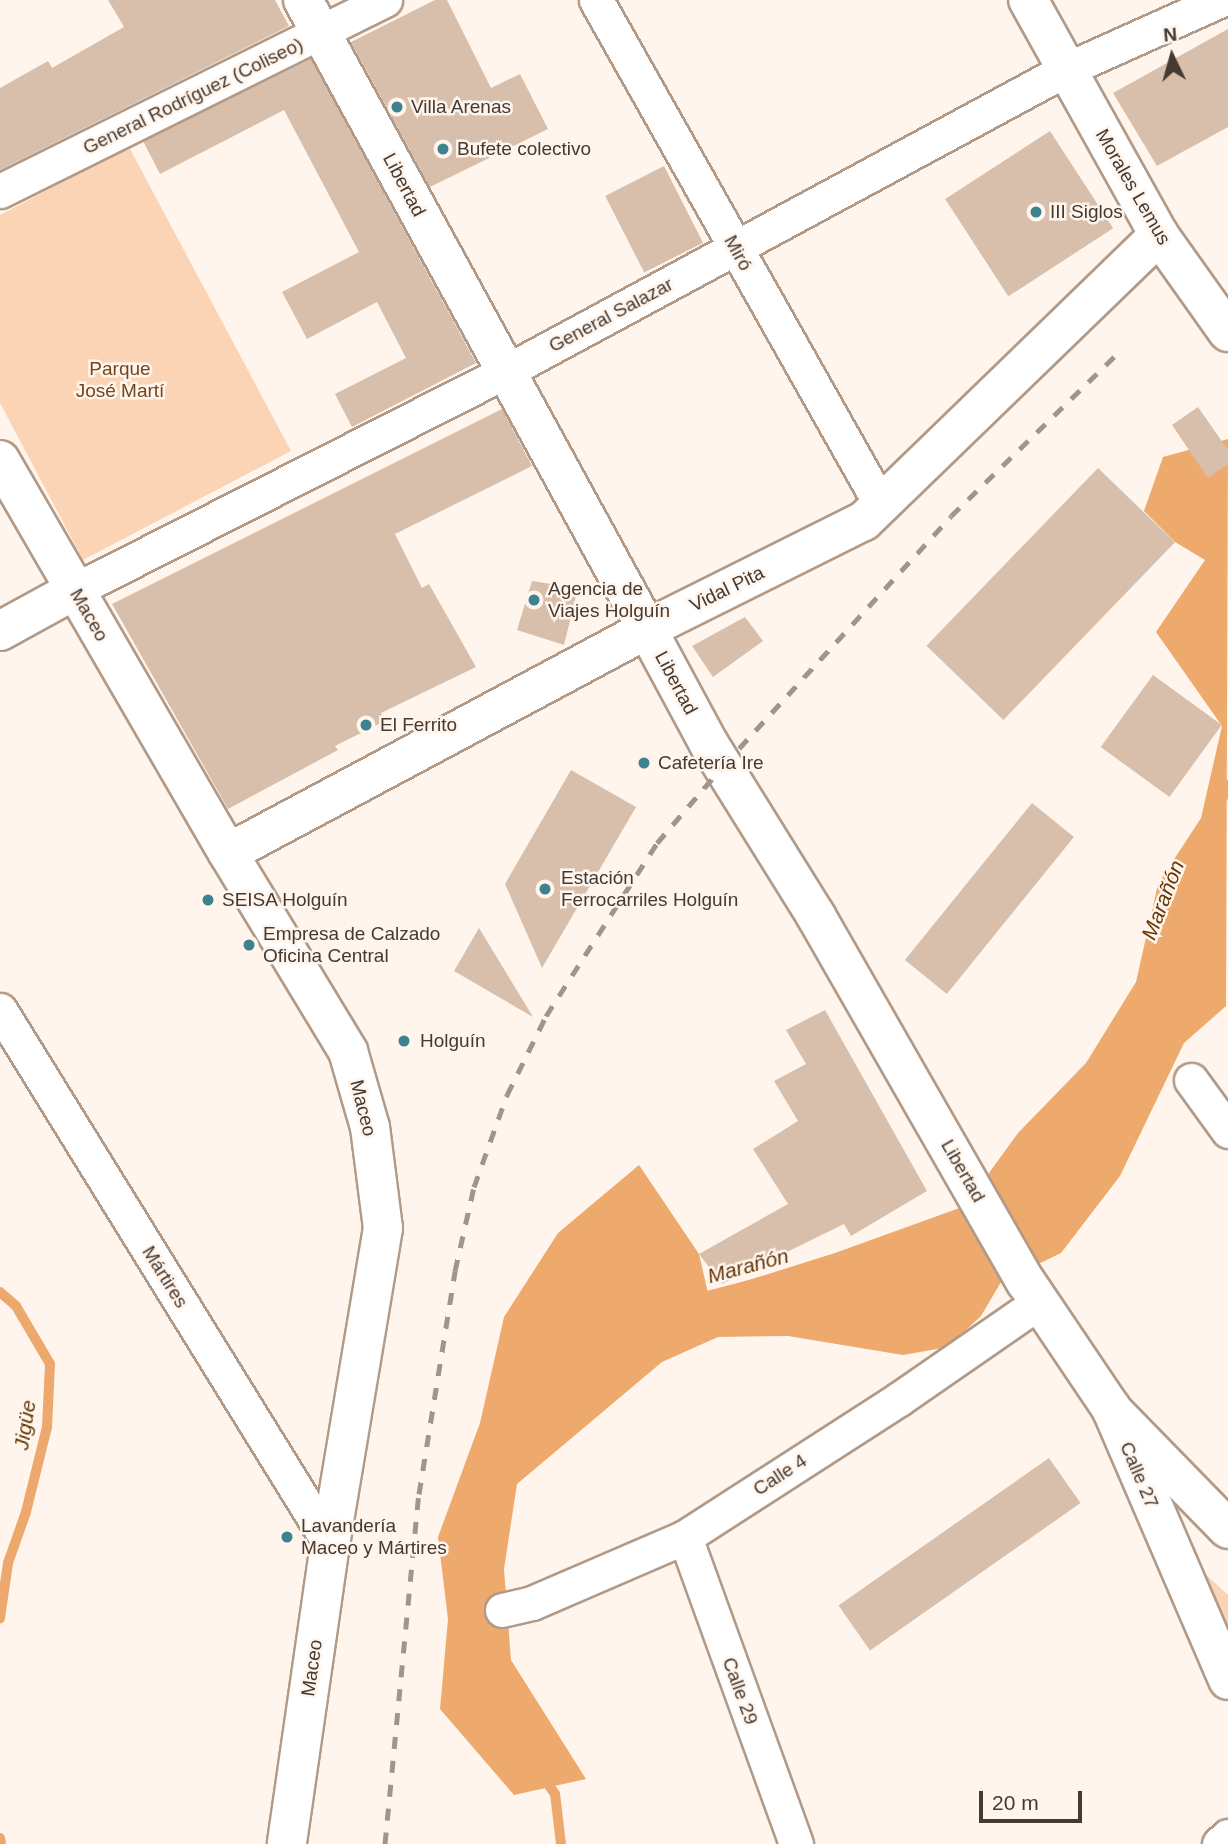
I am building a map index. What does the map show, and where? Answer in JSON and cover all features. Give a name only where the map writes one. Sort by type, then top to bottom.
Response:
[{"type":"main road","name":"Libertad","points":[[303,0],[709,744],[816,916],[1032,1292]]},
{"type":"main road","name":"Morales Lemus","points":[[1028,0],[1159,235],[1228,332]]},
{"type":"main road","name":"Vidal Pita","points":[[228,853],[647,629],[864,521],[1159,235]]},
{"type":"main road","name":"Maceo","points":[[0,460],[228,853],[348,1051],[370,1127],[383,1228],[330,1544],[287,1844]]},
{"type":"main road","name":"General Salazar","points":[[0,631],[75,590]]},
{"type":"main road","name":"Calle 27","points":[[1032,1292],[1111,1408],[1228,1681]]},
{"type":"main road","points":[[1111,1408],[1228,1529]]},
{"type":"street","name":"General Rodríguez (Coliseo)","points":[[0,191],[385,0]]},
{"type":"street","name":"Miró","points":[[596,0],[881,505]]},
{"type":"street","name":"General Salazar","points":[[75,590],[505,372],[1065,70],[1221,0]]},
{"type":"street","name":"Mártires","points":[[0,1010],[330,1544]]},
{"type":"street","points":[[1191,1080],[1228,1131]]},
{"type":"street","name":"Calle 4","points":[[502,1610],[532,1603],[685,1537],[899,1399],[1032,1292]]},
{"type":"street","name":"Calle 29","points":[[685,1537],[796,1844]]},
{"type":"street","points":[[1219,1844],[1228,1836]]},
{"type":"green space","name":"Parque José Martí","points":[[129,147],[291,451],[83,560],[0,403],[0,215]]},
{"type":"green space","points":[[1189,1559],[1228,1595],[1228,1628]]},
{"type":"shaded area","points":[[1228,439],[1226,1006],[1184,1043],[1120,1176],[1061,1253],[1001,1282],[981,1316],[948,1347],[903,1355],[788,1336],[718,1337],[662,1362],[517,1484],[504,1569],[511,1660],[586,1779],[514,1795],[440,1709],[448,1619],[438,1537],[480,1423],[504,1317],[558,1233],[639,1165],[699,1254],[708,1293],[835,1253],[965,1206],[1018,1133],[1086,1063],[1136,982],[1158,884],[1201,818],[1222,726],[1156,632],[1205,560],[1175,542],[1144,511],[1163,457]]},
{"type":"building","points":[[108,0],[275,0],[289,26],[0,170],[0,88],[48,61],[52,68],[124,27]]},
{"type":"building","points":[[435,0],[447,0],[491,88],[520,74],[548,129],[430,187],[351,42]]},
{"type":"building","points":[[1228,29],[1228,127],[1157,166],[1113,93]]},
{"type":"building","points":[[311,59],[476,363],[352,427],[335,394],[406,358],[377,302],[307,339],[282,292],[359,252],[284,110],[160,174],[143,141]]},
{"type":"building","points":[[1050,131],[1113,228],[1008,296],[945,199]]},
{"type":"building","points":[[664,166],[703,243],[644,273],[605,196]]},
{"type":"building","points":[[1198,407],[1228,450],[1228,464],[1208,478],[1172,425]]},
{"type":"building","points":[[502,409],[532,466],[395,534],[422,588],[429,584],[476,667],[381,713],[385,721],[335,746],[338,750],[228,809],[112,604]]},
{"type":"building","points":[[1098,468],[1175,542],[1003,720],[926,646]]},
{"type":"building","points":[[532,581],[578,588],[564,645],[517,630]]},
{"type":"building","points":[[745,617],[763,641],[713,677],[692,646]]},
{"type":"building","points":[[1153,675],[1222,725],[1169,797],[1101,747]]},
{"type":"building","name":"Estación Ferrocarriles Holguín","points":[[571,770],[636,807],[542,968],[505,884]]},
{"type":"building","points":[[1032,803],[1074,837],[947,994],[905,960]]},
{"type":"building","points":[[479,928],[533,1017],[454,971]]},
{"type":"building","points":[[825,1010],[927,1191],[851,1236],[844,1224],[722,1284],[699,1254],[788,1204],[753,1149],[798,1121],[774,1081],[806,1064],[786,1030]]},
{"type":"building","points":[[1049,1458],[1081,1503],[870,1650],[838,1605]]},
{"type":"waterway","name":"Marañón","points":[[561,1844],[555,1794],[478,1685],[456,1580],[508,1390],[570,1332],[826,1265],[916,1261],[1019,1218],[1132,1039],[1228,784]]},
{"type":"waterway","name":"Jigüe","points":[[0,1292],[16,1306],[50,1364],[47,1427],[26,1512],[8,1563],[0,1618]]},
{"type":"waterway","name":"Jigüe","points":[[0,1838],[1,1844]]},
{"type":"railway","points":[[385,1844],[419,1494],[455,1271],[474,1187],[507,1095],[546,1016],[657,843],[723,766],[951,516],[1122,349]]},
{"type":"place","name":"Villa Arenas","points":[[397,107]]},
{"type":"place","name":"Bufete colectivo","points":[[443,149]]},
{"type":"place","name":"III Siglos","points":[[1036,212]]},
{"type":"place","name":"Agencia de Viajes Holguín","points":[[534,600]]},
{"type":"place","name":"El Ferrito","points":[[366,725]]},
{"type":"place","name":"Cafetería Ire","points":[[644,763]]},
{"type":"place","name":"Estación Ferrocarriles Holguín","points":[[545,889]]},
{"type":"place","name":"SEISA Holguín","points":[[208,900]]},
{"type":"place","name":"Empresa de Calzado Oficina Central","points":[[249,945]]},
{"type":"place","name":"Holguín","points":[[404,1041]]},
{"type":"place","name":"Lavandería Maceo y Mártires","points":[[287,1537]]}]
